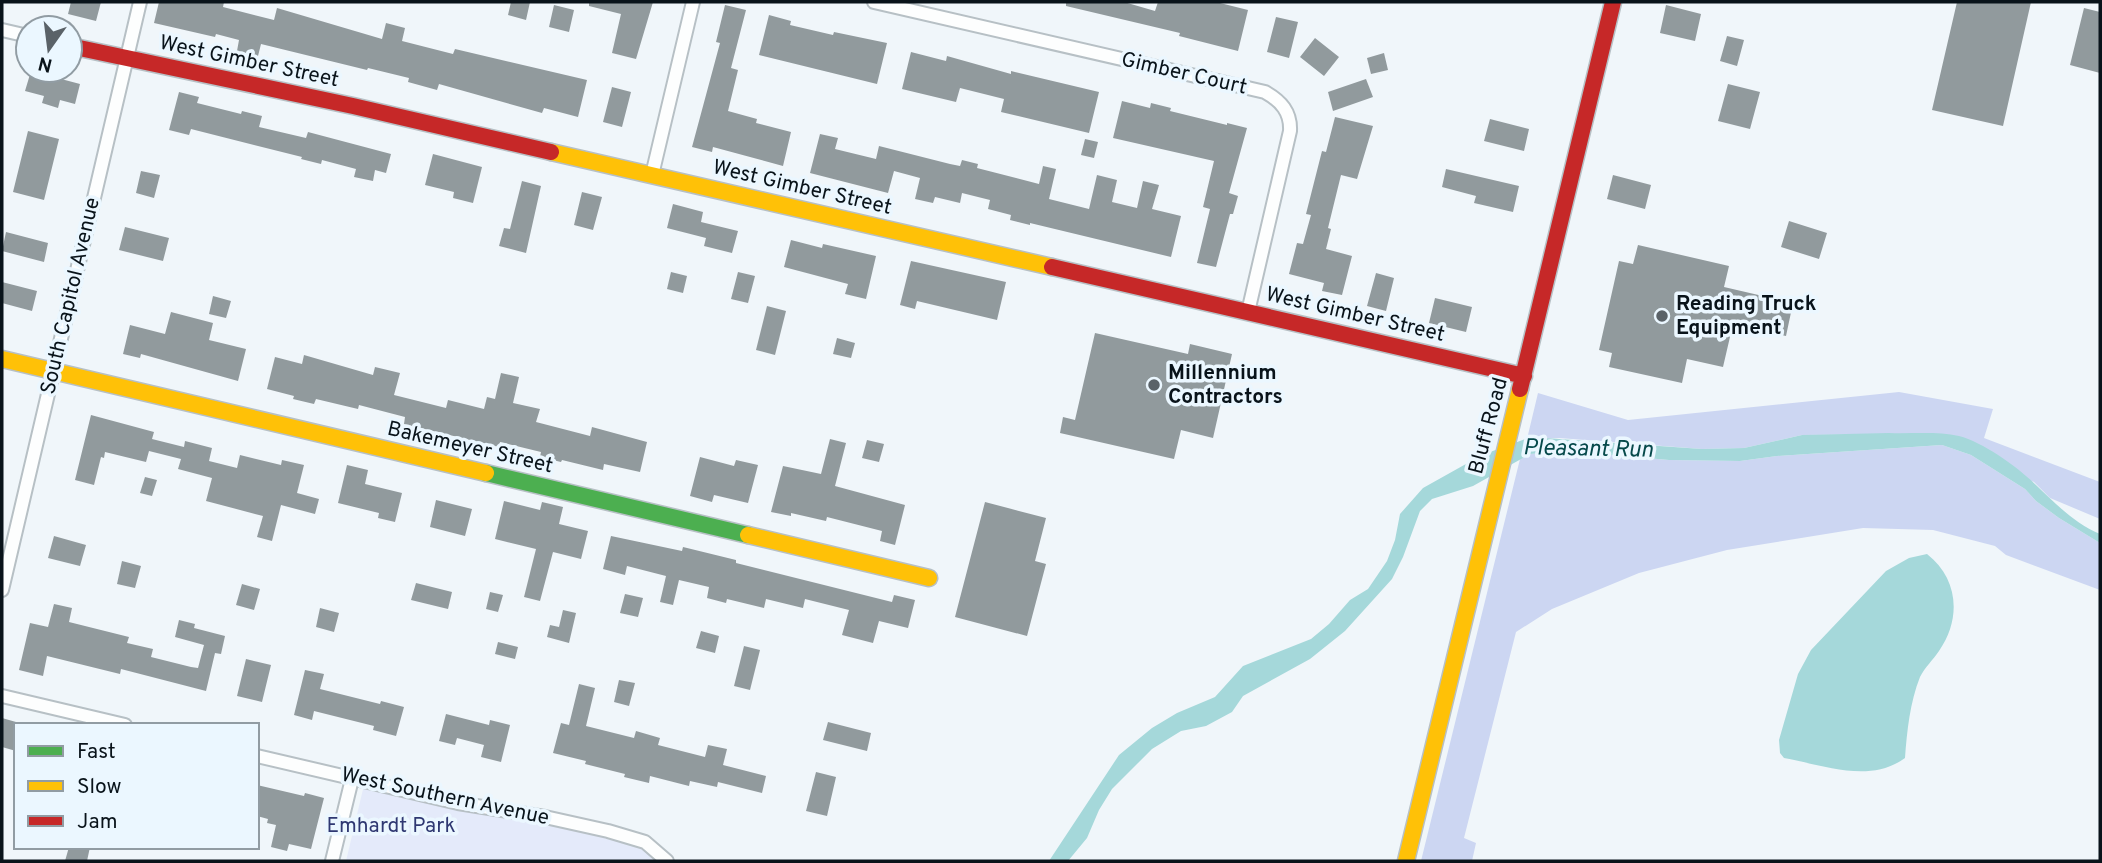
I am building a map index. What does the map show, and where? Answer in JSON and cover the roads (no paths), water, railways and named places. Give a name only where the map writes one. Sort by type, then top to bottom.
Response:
[{"type":"street","name":"South Capitol Avenue","points":[[2,590],[140,2]]},
{"type":"street","points":[[652,175],[693,2]]},
{"type":"street","name":"Gimber Court","points":[[874,2],[1265,92],[1275,97],[1283,104],[1288,114],[1290,131],[1248,312]]},
{"type":"street","name":"Bluff Road","points":[[1406,861],[1613,2]]},
{"type":"street","name":"West Gimber Street","points":[[84,49],[353,106],[1524,376]]},
{"type":"street","name":"Bakemeyer Street","points":[[2,359],[929,578]]},
{"type":"street","points":[[2,696],[117,723]]},
{"type":"street","name":"West Southern Avenue","points":[[259,756],[458,803],[608,831],[645,842],[667,861]]},
{"type":"street","points":[[332,861],[352,779]]},
{"type":"water","name":"Pleasant Run","points":[[1951,434],[1979,444],[2020,471],[2074,519],[2100,534],[2100,543],[2059,518],[2025,489],[1971,455],[1942,445],[1740,461],[1669,460],[1567,451],[1530,454],[1473,486],[1432,499],[1420,511],[1392,579],[1345,631],[1310,659],[1243,696],[1232,712],[1206,726],[1181,731],[1152,749],[1112,789],[1087,838],[1068,861],[1049,861],[1119,755],[1152,728],[1177,713],[1215,697],[1243,666],[1311,639],[1329,624],[1350,600],[1368,589],[1387,561],[1395,540],[1400,514],[1423,488],[1482,455],[1531,437],[1702,449],[1744,448],[1802,435]]},
{"type":"water","points":[[1927,554],[1945,575],[1953,599],[1953,612],[1946,638],[1922,673],[1914,696],[1905,758],[1891,766],[1862,771],[1830,768],[1784,758],[1780,753],[1779,740],[1798,674],[1811,650],[1886,571],[1909,558]]},
{"type":"place","name":"Reading Truck Equipment","points":[[1662,316]]},
{"type":"place","name":"Millennium Contractors","points":[[1154,385]]},
{"type":"park label","name":"Emhardt Park","points":[[391,826]]}]
